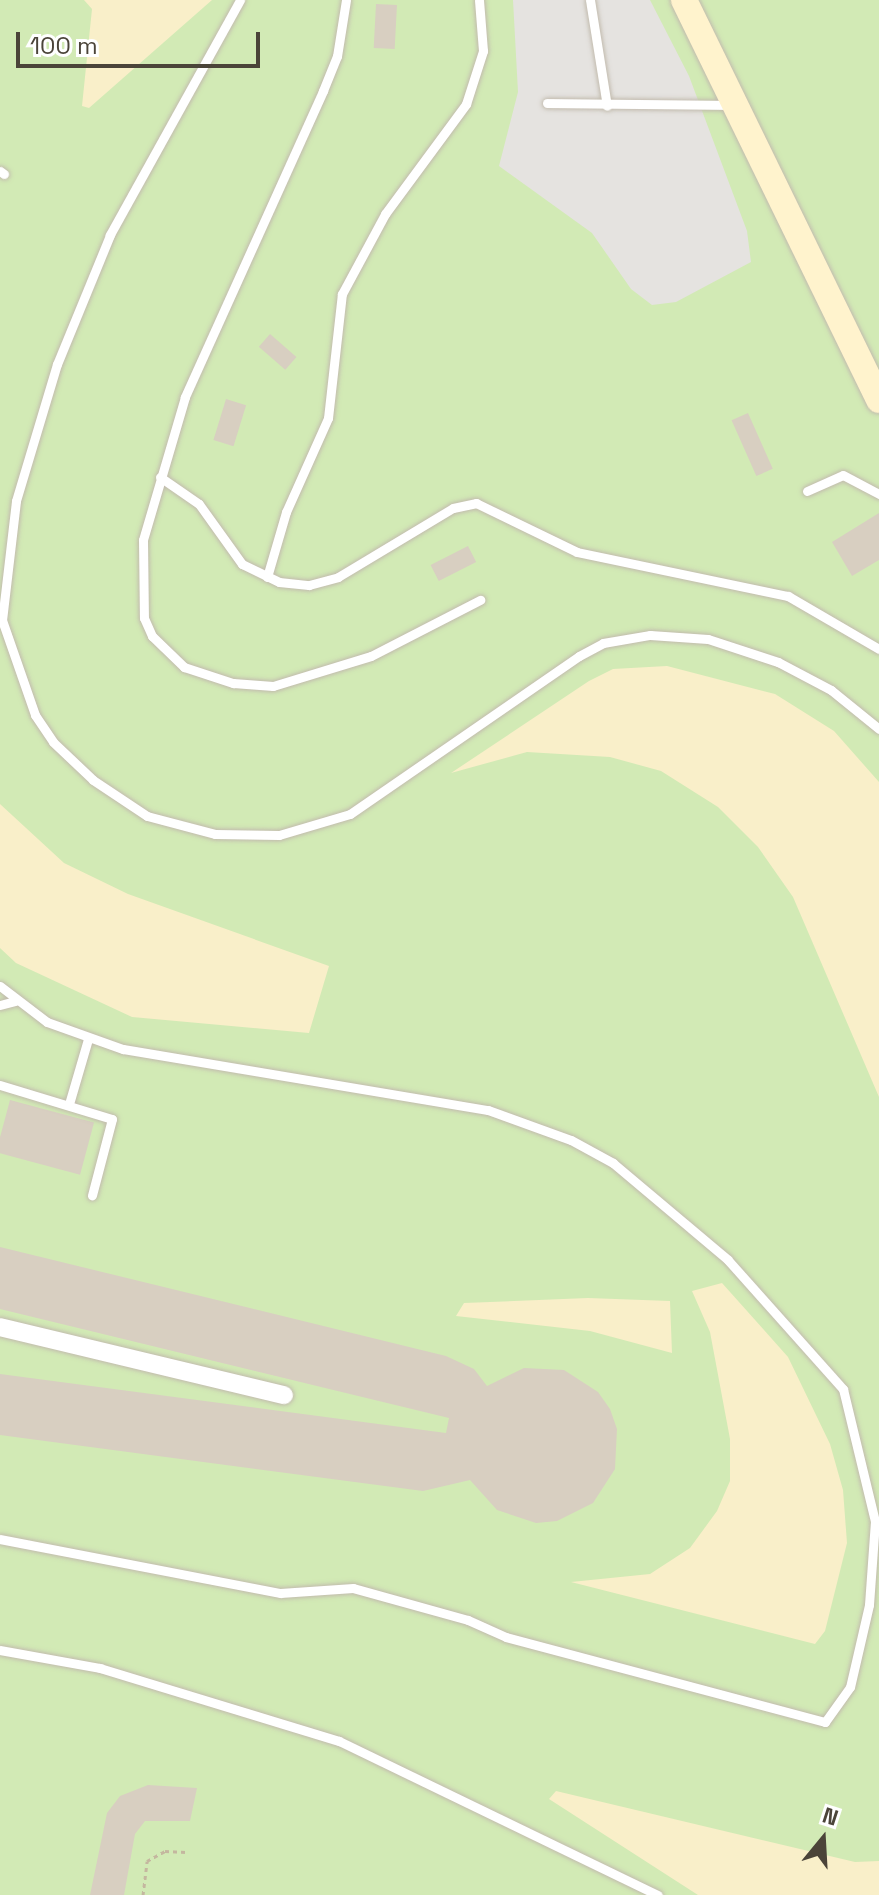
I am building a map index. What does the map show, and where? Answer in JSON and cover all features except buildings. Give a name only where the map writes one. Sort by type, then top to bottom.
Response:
[{"type":"street","points":[[684,0],[738,104],[879,400]]},
{"type":"street","points":[[0,1327],[284,1395]]},
{"type":"lane","points":[[240,0],[110,235],[57,364],[16,501],[2,620],[35,715],[53,742],[93,780],[147,816],[215,834],[279,835],[350,814],[579,656],[603,643],[650,635],[708,639],[778,662],[831,690],[879,729]]},
{"type":"lane","points":[[346,0],[337,56],[185,397],[143,540],[144,618],[166,652],[210,678],[254,686],[293,682],[371,656],[480,600]]},
{"type":"lane","points":[[267,577],[286,512],[328,418],[342,294],[385,214],[466,104],[483,51],[479,0]]},
{"type":"lane","points":[[590,0],[607,106]]},
{"type":"lane","points":[[547,103],[607,106],[738,104]]},
{"type":"lane","points":[[807,491],[843,475],[879,494]]},
{"type":"lane","points":[[160,477],[199,504],[233,556],[267,577],[321,584],[453,508],[476,503],[501,509],[577,552],[788,596],[879,649]]},
{"type":"lane","points":[[0,986],[15,1001],[88,1039],[175,1060],[345,1082],[488,1110],[613,1163],[728,1260],[843,1389],[875,1521],[869,1605],[850,1687],[825,1722],[506,1637],[468,1620],[353,1588],[280,1593],[0,1539]]},
{"type":"lane","points":[[0,1005],[15,1001]]},
{"type":"lane","points":[[69,1104],[88,1039]]},
{"type":"lane","points":[[0,1085],[112,1119],[92,1195]]},
{"type":"lane","points":[[0,1650],[129,1676],[339,1741],[658,1895]]},
{"type":"path","points":[[143,1895],[147,1861],[165,1851],[186,1852]]},
{"type":"green space","points":[[0,0],[879,0],[879,1895],[0,1895]]},
{"type":"sand","points":[[84,0],[212,0],[89,108],[82,106],[92,9]]},
{"type":"sand","points":[[667,666],[775,694],[834,731],[879,782],[879,1097],[793,897],[758,847],[718,807],[661,771],[610,757],[527,752],[451,773],[589,681],[613,669]]},
{"type":"sand","points":[[0,804],[64,863],[128,894],[329,966],[309,1033],[132,1017],[16,963],[0,948]]},
{"type":"sand","points":[[722,1283],[788,1357],[830,1444],[843,1490],[847,1543],[825,1631],[815,1644],[571,1582],[650,1574],[690,1548],[717,1511],[730,1481],[730,1439],[710,1332],[692,1291]]},
{"type":"sand","points":[[588,1298],[670,1301],[672,1353],[590,1331],[456,1316],[464,1303]]},
{"type":"sand","points":[[556,1791],[855,1862],[879,1861],[879,1895],[698,1895],[549,1799]]},
{"type":"shaded area","points":[[513,0],[650,0],[689,76],[747,231],[751,262],[676,302],[652,305],[631,289],[592,233],[499,166],[518,92]]}]
